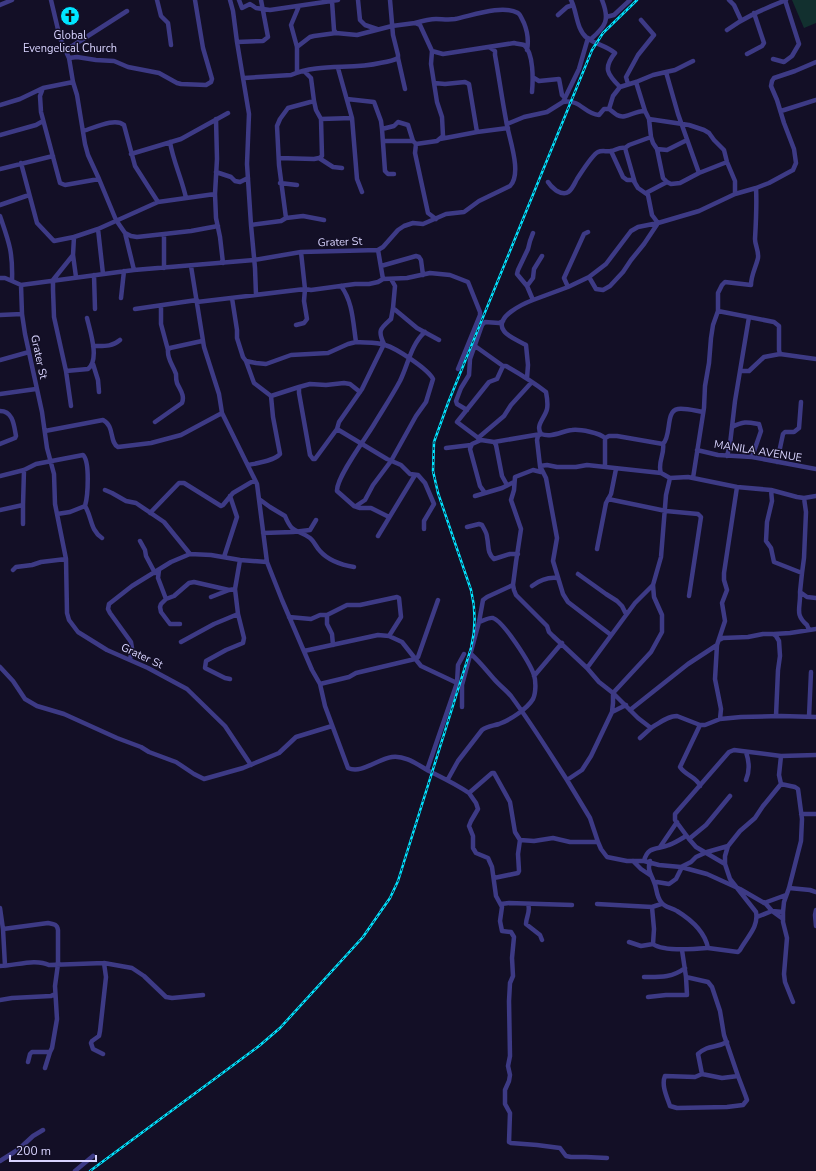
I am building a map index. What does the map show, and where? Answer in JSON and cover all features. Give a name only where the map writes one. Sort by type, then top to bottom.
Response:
[{"type":"street","points":[[0,5],[12,0]]},
{"type":"street","points":[[51,0],[60,38],[66,50],[77,94],[88,155],[116,220],[125,233],[134,270]]},
{"type":"street","points":[[157,0],[162,16],[168,23],[171,45]]},
{"type":"street","points":[[68,58],[77,57],[114,61],[128,67],[159,73],[177,83],[209,84],[212,79],[203,48],[195,0]]},
{"type":"street","points":[[230,0],[233,10],[237,42],[250,114],[247,164],[256,295]]},
{"type":"street","points":[[239,0],[242,8],[250,2],[256,8],[270,10],[338,0]]},
{"type":"street","points":[[237,42],[263,41],[268,37],[261,0]]},
{"type":"street","points":[[358,0],[360,20],[365,25],[377,29]]},
{"type":"street","points":[[390,0],[392,26],[405,90]]},
{"type":"street","points":[[383,141],[437,141],[440,139],[507,126],[524,117],[547,112],[564,100],[579,69],[589,38],[604,27],[606,17],[602,0]]},
{"type":"street","points":[[606,17],[614,14],[630,0]]},
{"type":"street","points":[[729,0],[734,5],[741,20]]},
{"type":"street","points":[[727,30],[754,13],[786,0],[799,44],[792,56],[784,62],[773,59]]},
{"type":"street","points":[[292,6],[294,1]]},
{"type":"street","points":[[332,1],[334,30],[336,33]]},
{"type":"street","points":[[558,15],[572,2],[582,30],[589,38],[615,53],[607,63],[612,79],[620,87]]},
{"type":"street","points":[[297,72],[297,48],[291,25],[299,6]]},
{"type":"street","points":[[297,48],[310,37],[314,36],[336,33],[357,35],[377,29],[435,18],[451,20],[487,11],[506,10],[518,13],[521,16],[528,32],[529,42],[527,50]]},
{"type":"street","points":[[66,50],[127,11]]},
{"type":"street","points":[[748,54],[762,46],[764,42],[754,13]]},
{"type":"street","points":[[628,84],[626,76],[638,55],[654,35],[641,20]]},
{"type":"street","points":[[415,23],[420,25],[432,51],[431,64],[437,102],[442,117],[443,136],[440,139]]},
{"type":"street","points":[[432,51],[443,54],[514,43],[523,45],[527,50],[533,70],[534,78],[532,92]]},
{"type":"street","points":[[489,47],[494,51],[507,126]]},
{"type":"street","points":[[244,78],[291,75],[297,72],[326,67],[352,68],[377,64],[398,58]]},
{"type":"street","points":[[609,109],[613,96],[620,87],[653,75],[674,70],[693,61]]},
{"type":"street","points":[[527,378],[528,365],[526,345],[504,331],[502,327],[503,321],[508,312],[519,305],[568,287],[589,277],[606,264],[631,231],[638,227],[658,223],[699,211],[735,194],[756,188],[793,170],[795,167],[796,158],[794,149],[771,86],[772,81],[774,78],[816,62]]},
{"type":"street","points":[[338,68],[352,118],[357,179],[362,192]]},
{"type":"street","points":[[304,71],[310,78],[316,110],[321,119],[322,153],[319,158]]},
{"type":"street","points":[[666,72],[678,114],[699,173]]},
{"type":"street","points":[[534,78],[539,81],[559,79],[564,100]]},
{"type":"street","points":[[0,105],[20,99],[43,88],[73,82]]},
{"type":"street","points":[[434,83],[445,84],[465,82],[469,84],[478,132]]},
{"type":"street","points":[[636,82],[649,119],[651,137],[657,149],[663,178],[667,182],[671,184],[680,183],[699,173],[727,162]]},
{"type":"street","points":[[43,88],[40,96],[43,121],[60,183],[63,185],[99,179]]},
{"type":"street","points":[[347,99],[374,102],[382,129],[385,171],[388,174],[394,174]]},
{"type":"street","points":[[564,100],[580,104],[590,112],[597,115],[600,115],[604,110],[609,109]]},
{"type":"street","points":[[781,111],[816,100]]},
{"type":"street","points":[[286,218],[280,183],[277,126],[285,110],[314,101]]},
{"type":"street","points":[[609,109],[618,116],[627,116],[645,111]]},
{"type":"street","points":[[131,154],[181,139],[228,113]]},
{"type":"street","points":[[321,119],[352,118]]},
{"type":"street","points":[[216,119],[216,218],[223,263]]},
{"type":"street","points":[[649,119],[682,124],[704,130],[709,133],[724,150],[735,181],[735,194]]},
{"type":"street","points":[[0,135],[36,125],[43,121]]},
{"type":"street","points":[[83,131],[113,122],[124,125],[134,166],[158,202]]},
{"type":"street","points":[[382,129],[394,126],[398,122],[405,124],[410,128],[415,142],[415,153],[428,213],[436,219]]},
{"type":"street","name":"Grater St","points":[[251,765],[225,726],[187,689],[148,668],[107,650],[78,632],[69,620],[67,613],[66,559],[55,504],[54,474],[47,448],[42,412],[36,389],[22,314],[21,285],[124,271],[254,260],[301,252],[378,250],[404,226],[413,223],[423,224],[446,214],[464,212],[479,201],[514,183],[514,158],[507,126]]},
{"type":"street","points":[[548,182],[551,188],[560,193],[568,193],[573,188],[576,180],[592,157],[598,152],[611,151],[616,148],[625,148],[629,145],[651,137]]},
{"type":"street","points":[[657,149],[667,150],[687,140]]},
{"type":"street","points":[[170,142],[186,198]]},
{"type":"street","points":[[625,148],[635,183],[638,188],[646,193],[649,198],[653,218],[658,223]]},
{"type":"street","points":[[611,151],[623,177],[627,180],[633,180],[635,183]]},
{"type":"street","points":[[0,169],[53,156]]},
{"type":"street","points":[[279,158],[319,158],[332,167],[342,168]]},
{"type":"street","points":[[21,163],[37,223],[54,241],[74,237],[98,229],[158,202],[215,194]]},
{"type":"street","points":[[216,172],[231,177],[235,182],[240,182],[248,178]]},
{"type":"street","points":[[646,193],[667,182]]},
{"type":"street","points":[[280,183],[297,185]]},
{"type":"street","points":[[693,478],[704,412],[705,386],[711,338],[718,311],[718,293],[725,282],[751,285],[758,253],[755,239],[757,216],[756,188]]},
{"type":"street","points":[[0,205],[29,195]]},
{"type":"street","points":[[0,216],[11,248],[12,281]]},
{"type":"street","points":[[251,225],[303,216],[324,220]]},
{"type":"street","points":[[589,277],[596,289],[603,290],[610,286],[623,272],[658,223]]},
{"type":"street","points":[[125,233],[137,237],[191,231],[218,226]]},
{"type":"street","points":[[98,229],[102,254],[103,274]]},
{"type":"street","points":[[568,287],[564,278],[584,234],[588,232]]},
{"type":"street","points":[[533,233],[528,249],[518,270],[518,274],[527,286],[534,300]]},
{"type":"street","points":[[164,234],[164,268]]},
{"type":"street","points":[[74,237],[73,255],[76,277]]},
{"type":"street","points":[[378,250],[383,279]]},
{"type":"street","points":[[296,325],[304,323],[307,319],[304,301],[305,289],[301,252]]},
{"type":"street","points":[[71,406],[66,371],[54,317],[54,280],[73,255]]},
{"type":"street","points":[[381,266],[416,256],[421,260],[423,275]]},
{"type":"street","points":[[527,286],[533,278],[534,269],[542,256]]},
{"type":"street","points":[[191,266],[202,341],[219,394],[222,413],[255,480],[259,499],[267,562],[304,652],[320,684],[325,706],[348,768],[353,770],[360,769],[392,757],[405,759],[448,779],[469,793],[476,803],[478,809],[470,821],[469,826],[473,836],[473,848],[476,853],[488,858],[492,866],[496,896],[501,904],[502,911],[500,921],[502,931],[511,932],[514,937],[512,958],[513,976],[510,983],[509,1001],[510,1056],[508,1066],[510,1075],[505,1090],[504,1099],[510,1112],[509,1142],[511,1144],[536,1144],[560,1148],[566,1156],[571,1157],[607,1158]]},
{"type":"street","points":[[121,298],[124,271]]},
{"type":"street","points":[[135,309],[378,282],[383,279],[430,273],[450,275],[468,282],[480,312],[458,369]]},
{"type":"street","points":[[94,275],[95,309]]},
{"type":"street","points":[[0,278],[5,278],[21,285]]},
{"type":"street","points":[[384,344],[380,332],[383,325],[391,319],[395,286],[391,279]]},
{"type":"street","points":[[341,286],[350,302],[356,342]]},
{"type":"street","points":[[232,298],[238,344],[243,357],[246,361],[254,383],[271,396],[273,417],[280,454],[266,461],[248,465]]},
{"type":"street","points":[[155,422],[183,402],[182,394],[176,381],[176,374],[169,360],[161,324],[161,306]]},
{"type":"street","points":[[393,308],[417,328],[439,340]]},
{"type":"street","points":[[718,311],[774,322],[779,326],[780,354]]},
{"type":"street","points":[[0,315],[22,314]]},
{"type":"street","points":[[727,456],[749,317]]},
{"type":"street","points":[[87,318],[93,346],[93,364],[98,380],[99,392]]},
{"type":"street","points":[[467,410],[457,404],[456,400],[469,375],[470,359],[482,325],[485,322],[499,323],[503,321]]},
{"type":"street","points":[[389,518],[371,508],[360,508],[356,506],[337,491],[336,486],[363,444],[400,380],[416,343],[425,332]]},
{"type":"street","points":[[93,346],[109,346],[120,340]]},
{"type":"street","points":[[168,350],[170,348],[202,341]]},
{"type":"street","points":[[246,361],[266,364],[291,355],[328,353],[356,342],[384,344],[410,359],[432,376],[433,383],[426,402],[416,416],[391,461],[373,485],[365,500],[356,506]]},
{"type":"street","points":[[299,387],[310,455],[313,459],[337,429],[339,422],[360,392],[384,344]]},
{"type":"street","points":[[475,346],[503,366],[506,366],[527,378],[531,383],[536,384],[546,392],[547,409],[540,424],[539,431],[541,434]]},
{"type":"street","points":[[0,360],[29,352]]},
{"type":"street","points":[[740,371],[749,371],[764,357],[780,354],[816,359]]},
{"type":"street","points":[[66,371],[88,369],[93,364]]},
{"type":"street","points":[[503,366],[497,379],[489,382],[476,400],[458,420],[458,424],[479,439],[494,442],[572,430],[599,434],[605,438]]},
{"type":"street","points":[[271,396],[310,384],[326,385],[344,383],[350,384],[360,392]]},
{"type":"street","points":[[446,448],[471,445],[479,439],[504,416],[531,383]]},
{"type":"street","points":[[0,394],[36,389]]},
{"type":"street","points":[[777,462],[783,434],[785,432],[794,432],[799,428],[801,402]]},
{"type":"street","points":[[661,473],[660,463],[664,449],[663,444],[666,441],[672,413],[680,409],[704,412]]},
{"type":"street","points":[[0,411],[10,415],[16,436],[15,438],[0,444]]},
{"type":"street","points":[[45,431],[102,420],[109,425],[115,445],[118,447],[151,443],[181,435],[222,413]]},
{"type":"street","points":[[732,428],[741,422],[759,424],[761,431],[752,457]]},
{"type":"street","points":[[337,429],[391,461],[401,465],[410,474],[418,475],[425,483],[434,501],[434,506],[424,521],[424,529]]},
{"type":"street","points":[[541,434],[536,440],[541,472],[531,470],[515,477],[514,490],[511,500],[522,529],[513,585],[516,596],[547,626],[549,632],[587,668],[594,678],[613,693],[638,718],[652,728]]},
{"type":"street","points":[[605,438],[609,436],[617,436],[663,444]]},
{"type":"street","points":[[605,438],[605,466]]},
{"type":"street","points":[[494,442],[496,445],[502,476],[507,485]]},
{"type":"street","points":[[471,445],[470,448],[480,486],[485,493]]},
{"type":"street","name":"MANILA AVENUE","points":[[697,450],[718,455],[752,457],[816,469]]},
{"type":"street","points":[[0,476],[24,470],[36,464],[83,455],[85,456],[87,460],[87,499],[85,506],[89,513],[95,533],[102,538]]},
{"type":"street","points":[[540,466],[605,466],[616,469],[661,473],[670,478],[693,478],[736,487],[771,490],[804,498],[816,496]]},
{"type":"street","points":[[540,466],[546,478],[556,538],[553,561],[563,594],[568,602],[611,635]]},
{"type":"street","points":[[597,549],[606,503],[611,494],[616,469]]},
{"type":"street","points":[[23,524],[24,470]]},
{"type":"street","points":[[378,536],[414,475]]},
{"type":"street","points":[[567,780],[576,774],[586,764],[612,712],[613,693],[651,652],[662,632],[662,615],[654,597],[653,585],[661,557],[666,511],[666,495],[670,478]]},
{"type":"street","points":[[150,513],[179,483],[182,482],[218,505],[223,505],[230,496],[255,480]]},
{"type":"street","points":[[475,496],[514,482]]},
{"type":"street","points":[[630,710],[688,664],[717,645],[720,640],[725,621],[722,603],[727,590],[724,580],[724,572],[736,487]]},
{"type":"street","points":[[105,490],[126,501],[136,503],[164,522],[190,554]]},
{"type":"street","points":[[771,490],[772,501],[767,522],[767,543],[771,548],[775,563],[802,573]]},
{"type":"street","points":[[224,557],[237,517],[230,496]]},
{"type":"street","points":[[804,498],[806,512],[799,616],[803,622],[808,625],[809,630]]},
{"type":"street","points":[[259,499],[270,508],[286,516],[289,524],[296,532],[311,539],[326,556],[338,563],[354,567]]},
{"type":"street","points":[[608,499],[666,511],[682,511],[698,514],[701,517],[689,596]]},
{"type":"street","points":[[0,510],[23,505]]},
{"type":"street","points":[[57,514],[70,512],[85,506]]},
{"type":"street","points":[[263,532],[296,532],[310,530],[316,520]]},
{"type":"street","points":[[467,527],[479,524],[482,525],[487,537],[488,549],[492,558],[510,554],[518,554]]},
{"type":"street","points":[[140,541],[145,550],[146,556],[157,572],[166,599]]},
{"type":"street","points":[[130,660],[132,648],[131,642],[108,609],[109,604],[132,586],[178,558],[190,554],[267,562]]},
{"type":"street","points":[[14,570],[20,566],[66,559]]},
{"type":"street","points":[[230,679],[206,669],[205,664],[206,661],[243,643],[244,638],[238,614],[235,590],[240,560]]},
{"type":"street","points":[[578,574],[617,601],[622,606],[626,614]]},
{"type":"street","points":[[532,586],[541,580],[550,577],[557,578]]},
{"type":"street","points":[[180,624],[170,624],[161,612],[161,604],[166,599],[174,596],[189,583],[194,582],[235,590]]},
{"type":"street","points":[[462,707],[462,685],[479,622],[483,600],[513,585]]},
{"type":"street","points":[[587,668],[626,614],[646,590],[653,585]]},
{"type":"street","points":[[211,598],[229,590]]},
{"type":"street","points":[[800,592],[807,597],[816,598]]},
{"type":"street","points":[[289,616],[310,619],[320,615],[327,616],[347,605],[360,605],[397,597],[399,598],[401,617],[389,636]]},
{"type":"street","points":[[320,684],[418,657],[438,600]]},
{"type":"street","points":[[181,642],[214,624],[238,614]]},
{"type":"street","points":[[327,616],[327,624],[332,634],[333,645]]},
{"type":"street","points":[[448,779],[458,761],[485,727],[500,724],[520,711],[534,696],[534,676],[531,668],[510,634],[496,619],[491,618],[479,622]]},
{"type":"street","points":[[720,640],[816,629]]},
{"type":"street","points":[[773,634],[779,641],[780,651],[776,716]]},
{"type":"street","points":[[304,652],[378,635],[389,636],[402,642],[421,666],[457,683]]},
{"type":"street","points":[[534,676],[562,643]]},
{"type":"street","points":[[717,645],[715,679],[721,709],[720,719]]},
{"type":"street","points":[[427,770],[457,683],[458,665],[464,654]]},
{"type":"street","points":[[471,654],[481,663],[510,696],[520,711],[532,724],[590,818],[601,849],[607,857],[619,860],[650,861],[660,865],[681,867],[707,874],[736,887],[764,903],[783,919]]},
{"type":"street","points":[[0,667],[13,681],[25,699],[37,706],[64,714],[141,747],[149,752],[176,762],[204,779],[251,765],[279,753],[286,748],[296,736],[332,726]]},
{"type":"street","points":[[809,717],[811,672]]},
{"type":"street","points":[[612,712],[626,705]]},
{"type":"street","points":[[640,738],[652,728],[674,716],[678,716],[700,725],[705,725],[720,719],[740,717],[816,717]]},
{"type":"street","points":[[700,725],[680,767],[682,771],[698,781],[700,786]]},
{"type":"street","points":[[725,864],[707,852],[696,847],[675,820],[675,814],[730,752],[734,750],[781,756],[816,755]]},
{"type":"street","points":[[746,752],[748,759],[748,774],[746,780]]},
{"type":"street","points":[[781,756],[779,775],[781,784]]},
{"type":"street","points":[[469,793],[492,773],[495,774],[510,802],[515,832],[520,840],[518,854],[519,871],[518,873],[494,878]]},
{"type":"street","points":[[781,784],[798,789],[802,820],[801,841],[784,902],[783,912],[787,938],[784,974],[785,982],[793,1002]]},
{"type":"street","points":[[629,942],[640,946],[653,944],[660,948],[682,950],[708,948],[738,952],[740,950],[755,927],[757,917],[756,912],[730,879],[725,864],[728,846],[740,831],[755,818],[781,784]]},
{"type":"street","points":[[644,860],[646,854],[650,851],[688,838],[706,826],[730,796]]},
{"type":"street","points":[[801,814],[816,813]]},
{"type":"street","points":[[660,847],[677,822]]},
{"type":"street","points":[[520,840],[534,841],[553,838],[570,842],[598,842]]},
{"type":"street","points":[[655,883],[669,884],[676,879],[681,867],[691,862],[696,857],[728,846]]},
{"type":"street","points":[[633,861],[651,876]]},
{"type":"street","points":[[650,861],[648,867],[655,883],[661,904],[676,910],[688,919],[702,933],[707,941],[708,948]]},
{"type":"street","points":[[789,888],[816,892]]},
{"type":"street","points":[[764,903],[786,895]]},
{"type":"street","points":[[501,904],[572,905]]},
{"type":"street","points":[[528,904],[530,908],[526,918],[526,924],[540,935],[542,940]]},
{"type":"street","points":[[596,904],[652,907],[661,904]]},
{"type":"street","points":[[652,907],[654,929],[653,944]]},
{"type":"street","points":[[0,908],[3,929],[2,966],[35,962],[44,962],[49,965],[104,963],[125,966],[138,971],[166,997],[172,998],[203,995]]},
{"type":"street","points":[[816,910],[814,915],[816,926]]},
{"type":"street","points":[[757,917],[772,911],[783,912]]},
{"type":"street","points":[[3,929],[48,923],[57,926],[58,964],[55,986],[57,1019],[52,1048],[45,1068]]},
{"type":"street","points":[[648,998],[666,995],[687,996],[686,975],[682,950]]},
{"type":"street","points":[[103,1054],[93,1049],[91,1043],[99,1036],[100,1031],[106,977],[104,963]]},
{"type":"street","points":[[644,977],[665,977],[679,973],[685,968]]},
{"type":"street","points":[[679,973],[708,982],[712,987],[720,1011],[726,1042],[747,1100],[743,1105],[728,1107],[677,1108],[670,1106],[666,1094],[664,1080],[665,1076],[695,1077],[702,1074],[712,1075],[719,1078],[738,1076]]},
{"type":"street","points":[[0,1000],[51,996],[55,994]]},
{"type":"street","points":[[702,1074],[698,1054],[708,1047],[720,1046],[726,1042]]},
{"type":"street","points":[[28,1062],[32,1052],[50,1052]]},
{"type":"street","points":[[0,1161],[19,1149],[33,1136],[43,1130]]},
{"type":"street","points":[[75,1171],[93,1156]]},
{"type":"green space","points":[[792,0],[816,0],[816,23],[804,28]]},
{"type":"railway","points":[[90,1171],[259,1046],[280,1028],[363,937],[390,898],[398,881],[471,648],[475,626],[475,612],[471,590],[438,493],[433,471],[434,442],[448,403],[592,50],[603,33],[637,0]]},
{"type":"place","name":"Global Evengelical Church","points":[[70,16]]}]
